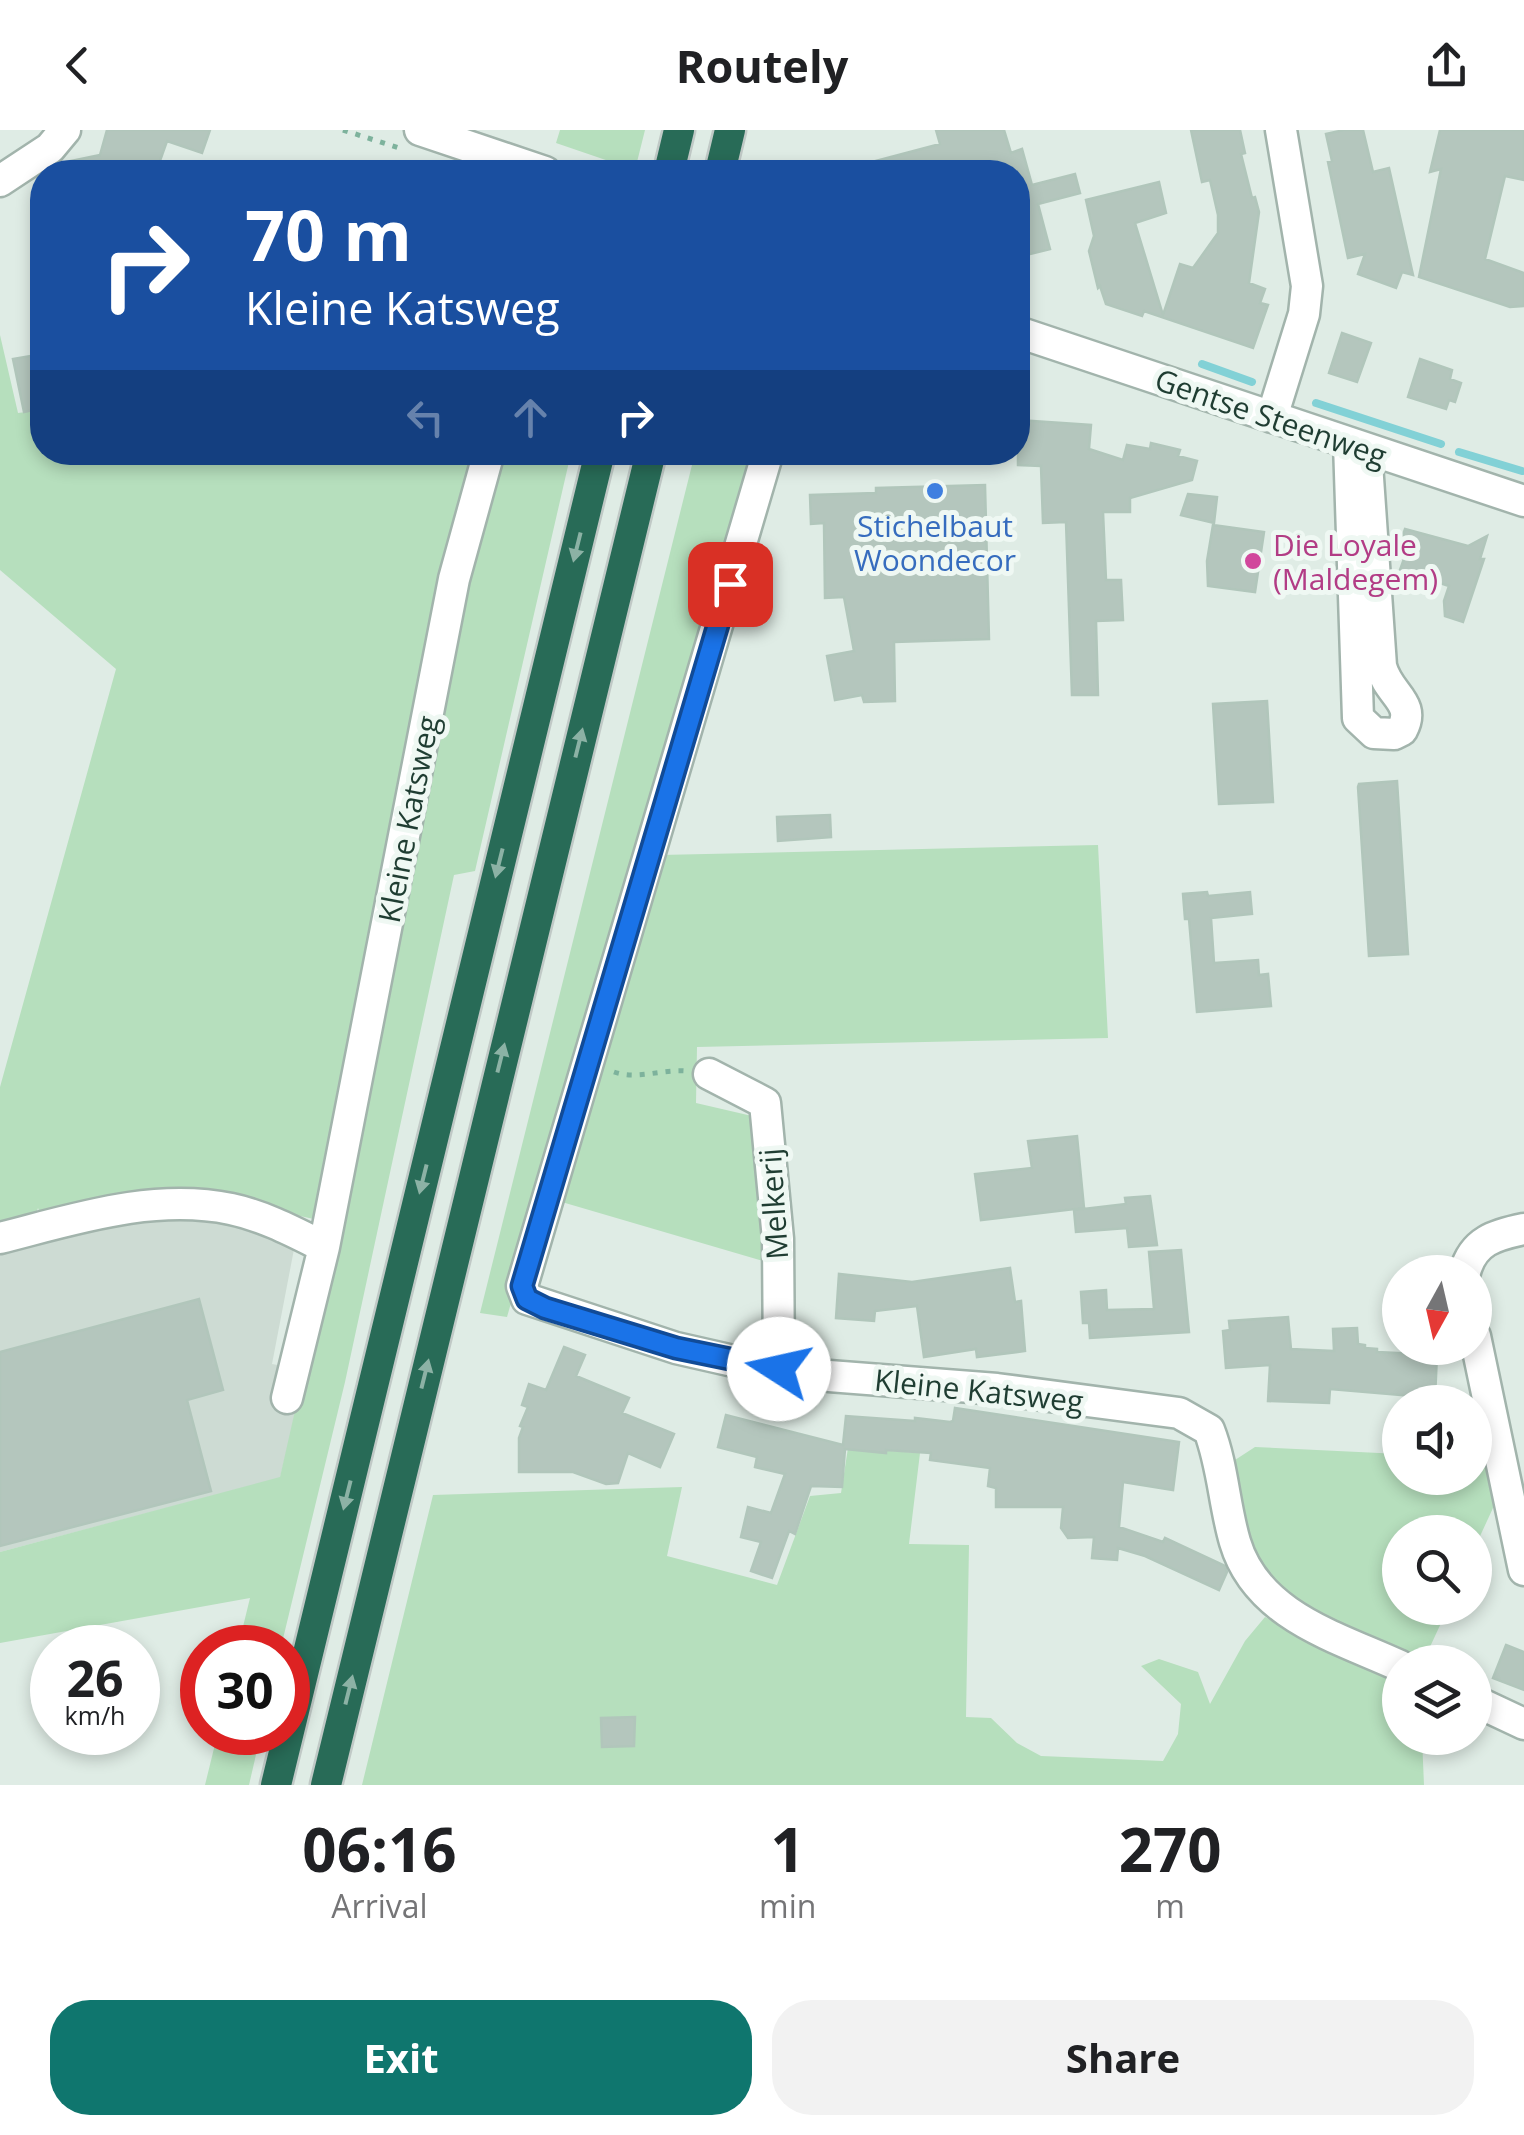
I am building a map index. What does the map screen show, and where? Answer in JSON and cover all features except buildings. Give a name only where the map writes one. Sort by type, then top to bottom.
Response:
[{"type":"highway","points":[[276,1785],[597,465]]},
{"type":"highway","points":[[326,1785],[648,465]]},
{"type":"street","points":[[32,160],[50,148],[65,130]]},
{"type":"street","points":[[420,130],[509,160]]},
{"type":"street","points":[[1272,417],[1304,314],[1306,286],[1282,130]]},
{"type":"street","points":[[0,181],[30,161]]},
{"type":"street","name":"Gentse Steenweg","points":[[1030,336],[1524,501]]},
{"type":"street","points":[[1358,446],[1380,666],[1384,682],[1408,712],[1402,730],[1394,734],[1374,733],[1358,718],[1358,446]]},
{"type":"street","name":"Kleine Katsweg","points":[[287,1398],[324,1247],[454,578],[485,465]]},
{"type":"street","name":"Kleine Katsweg","points":[[764,465],[522,1286],[527,1299],[676,1348],[779,1369],[997,1388],[1179,1413],[1209,1430],[1219,1457],[1235,1543],[1254,1583],[1287,1614],[1382,1658]]},
{"type":"street","name":"Melkerij","points":[[709,1074],[765,1103],[778,1239],[779,1369]]},
{"type":"street","points":[[0,1238],[100,1212],[185,1204],[231,1209],[262,1218],[324,1247]]},
{"type":"street","points":[[1472,1255],[1487,1239],[1524,1228]]},
{"type":"street","points":[[1481,1365],[1524,1570]]},
{"type":"street","points":[[1492,1709],[1524,1724]]},
{"type":"path","points":[[589,1060],[625,1076],[662,1070],[709,1074]]},
{"type":"shaded area","points":[[159,1213],[229,1217],[295,1244],[272,1364],[306,1370],[280,1478],[0,1552],[0,1249]]},
{"type":"green space","points":[[560,130],[645,130],[638,160],[606,160],[556,143]]},
{"type":"green space","points":[[0,335],[18,413],[30,412],[30,465],[478,465],[323,1221],[203,1195],[43,1221],[38,1208],[35,1217],[0,1227],[0,1087],[116,669],[0,570]]},
{"type":"green space","points":[[494,465],[568,465],[475,871],[454,875],[345,1382],[286,1625],[243,1625],[250,1598],[100,1625],[30,1625],[30,1638],[0,1643],[0,1552],[280,1477],[390,991],[432,752]]},
{"type":"green space","points":[[692,465],[752,465],[507,1317],[480,1313]]},
{"type":"green space","points":[[1098,845],[1108,1038],[697,1047],[696,1103],[752,1116],[763,1261],[555,1200],[660,855]]},
{"type":"green space","points":[[1255,1447],[1382,1453],[1382,1495],[1492,1495],[1494,1471],[1499,1495],[1490,1515],[1382,1515],[1382,1625],[1440,1625],[1431,1645],[1385,1645],[1297,1606],[1272,1587],[1247,1536],[1235,1460]]},
{"type":"green space","points":[[848,1448],[920,1453],[909,1544],[969,1545],[966,1717],[991,1718],[1017,1743],[1041,1756],[1163,1761],[1178,1734],[1181,1704],[1141,1666],[1159,1659],[1198,1672],[1210,1704],[1245,1641],[1265,1617],[1382,1674],[1382,1755],[1423,1755],[1424,1785],[362,1785],[433,1495],[682,1487],[667,1556],[777,1585],[810,1496],[841,1493]]},
{"type":"green space","points":[[212,1755],[256,1755],[249,1785],[205,1785]]},
{"type":"waterway","points":[[1202,364],[1252,382]]},
{"type":"waterway","points":[[1316,403],[1441,444]]},
{"type":"waterway","points":[[1459,452],[1522,471]]},
{"type":"place","name":"Stichelbaut Woondecor","points":[[935,491]]},
{"type":"place","name":"Die Loyale (Maldegem)","points":[[1253,561]]},
{"type":"route","points":[[730,584],[522,1286],[527,1299],[545,1308],[676,1348],[779,1369]]}]
